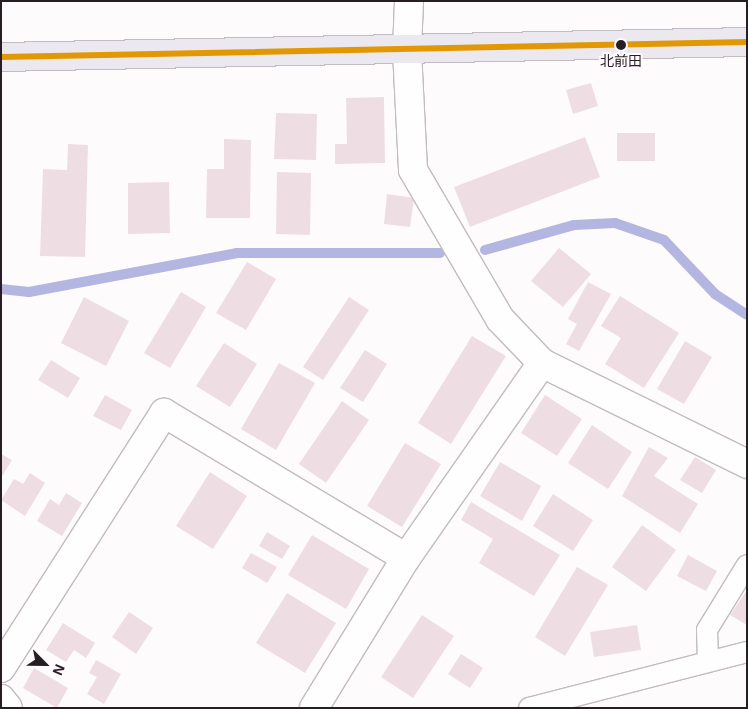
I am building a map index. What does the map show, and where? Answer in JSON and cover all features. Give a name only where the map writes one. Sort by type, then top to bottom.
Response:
[{"type":"highway","points":[[1,57],[407,51],[747,42]]},
{"type":"street","points":[[409,1],[407,51],[413,170],[500,319],[542,363],[747,464]]},
{"type":"street","points":[[314,708],[406,558],[542,363]]},
{"type":"street","points":[[1,668],[164,413],[406,558]]},
{"type":"street","points":[[1,700],[8,708]]},
{"type":"lane","points":[[708,659],[707,630],[747,565]]},
{"type":"lane","points":[[530,708],[708,659],[747,652]]},
{"type":"building","points":[[591,83],[598,106],[573,114],[566,90]]},
{"type":"building","points":[[384,97],[385,163],[335,164],[335,144],[347,144],[346,98]]},
{"type":"building","points":[[276,113],[317,114],[316,160],[274,159]]},
{"type":"building","points":[[617,133],[655,133],[655,161],[617,161]]},
{"type":"building","points":[[585,137],[600,177],[470,227],[454,187]]},
{"type":"building","points":[[224,139],[251,140],[250,218],[206,218],[207,169],[224,169]]},
{"type":"building","points":[[68,144],[88,145],[85,257],[40,256],[43,169],[67,170]]},
{"type":"building","points":[[277,172],[311,173],[310,235],[276,234]]},
{"type":"building","points":[[169,182],[170,233],[128,234],[128,183]]},
{"type":"building","points":[[387,194],[414,198],[410,227],[384,224]]},
{"type":"building","points":[[559,248],[591,274],[563,307],[531,281]]},
{"type":"building","points":[[247,262],[276,279],[246,330],[216,313]]},
{"type":"building","points":[[588,282],[611,294],[579,351],[566,344],[577,324],[568,319]]},
{"type":"building","points":[[181,292],[206,307],[170,368],[144,353]]},
{"type":"building","points":[[620,296],[679,333],[644,388],[605,364],[621,338],[601,326]]},
{"type":"building","points":[[84,297],[129,321],[106,366],[61,343]]},
{"type":"building","points":[[349,297],[369,310],[323,380],[303,367]]},
{"type":"building","points":[[472,336],[506,356],[451,444],[418,423]]},
{"type":"building","points":[[685,341],[712,357],[684,404],[657,389]]},
{"type":"building","points":[[224,343],[257,364],[230,407],[196,386]]},
{"type":"building","points":[[365,350],[387,364],[363,402],[340,388]]},
{"type":"building","points":[[51,360],[80,378],[68,398],[38,380]]},
{"type":"building","points":[[279,363],[315,383],[276,450],[241,429]]},
{"type":"building","points":[[105,395],[132,410],[121,430],[93,416]]},
{"type":"building","points":[[545,395],[582,419],[557,456],[521,433]]},
{"type":"building","points":[[342,401],[369,420],[326,483],[299,464]]},
{"type":"building","points":[[592,425],[632,452],[608,489],[568,463]]},
{"type":"building","points":[[405,443],[441,464],[402,527],[367,506]]},
{"type":"building","points":[[649,447],[668,458],[654,476],[698,504],[680,533],[622,496]]},
{"type":"building","points":[[1,454],[12,460],[1,478]]},
{"type":"building","points":[[695,457],[716,470],[702,493],[680,480]]},
{"type":"building","points":[[500,462],[541,486],[522,521],[480,496]]},
{"type":"building","points":[[210,472],[247,496],[213,549],[176,526]]},
{"type":"building","points":[[30,473],[45,483],[25,516],[1,500],[14,479],[23,484]]},
{"type":"building","points":[[66,493],[82,503],[62,536],[37,521],[50,499],[59,505]]},
{"type":"building","points":[[553,494],[593,520],[573,551],[533,526]]},
{"type":"building","points":[[471,502],[560,555],[534,596],[479,563],[493,539],[461,520]]},
{"type":"building","points":[[642,525],[676,550],[646,591],[612,567]]},
{"type":"building","points":[[267,532],[290,546],[282,559],[259,546]]},
{"type":"building","points":[[312,535],[369,569],[346,609],[288,575]]},
{"type":"building","points":[[251,553],[277,567],[267,583],[242,568]]},
{"type":"building","points":[[688,555],[717,571],[706,591],[677,576]]},
{"type":"building","points":[[577,567],[608,585],[565,656],[535,637]]},
{"type":"building","points":[[747,590],[747,625],[730,615]]},
{"type":"building","points":[[287,593],[336,623],[305,673],[256,643]]},
{"type":"building","points":[[129,612],[153,628],[136,654],[112,637]]},
{"type":"building","points":[[422,615],[454,636],[413,698],[381,677]]},
{"type":"building","points":[[63,623],[95,643],[86,658],[74,650],[66,662],[46,650]]},
{"type":"building","points":[[637,625],[641,650],[594,657],[590,632]]},
{"type":"building","points":[[461,654],[483,668],[470,688],[448,674]]},
{"type":"building","points":[[96,660],[121,674],[104,704],[87,694],[97,677],[89,673]]},
{"type":"building","points":[[34,668],[68,688],[57,708],[23,688]]},
{"type":"waterway","points":[[485,250],[574,225],[615,223],[664,240],[715,294],[747,315]]},
{"type":"waterway","points":[[1,289],[29,292],[237,253],[440,253]]},
{"type":"transit line","points":[[1,57],[747,42]]},
{"type":"place","name":"北前田","points":[[621,45]]}]
